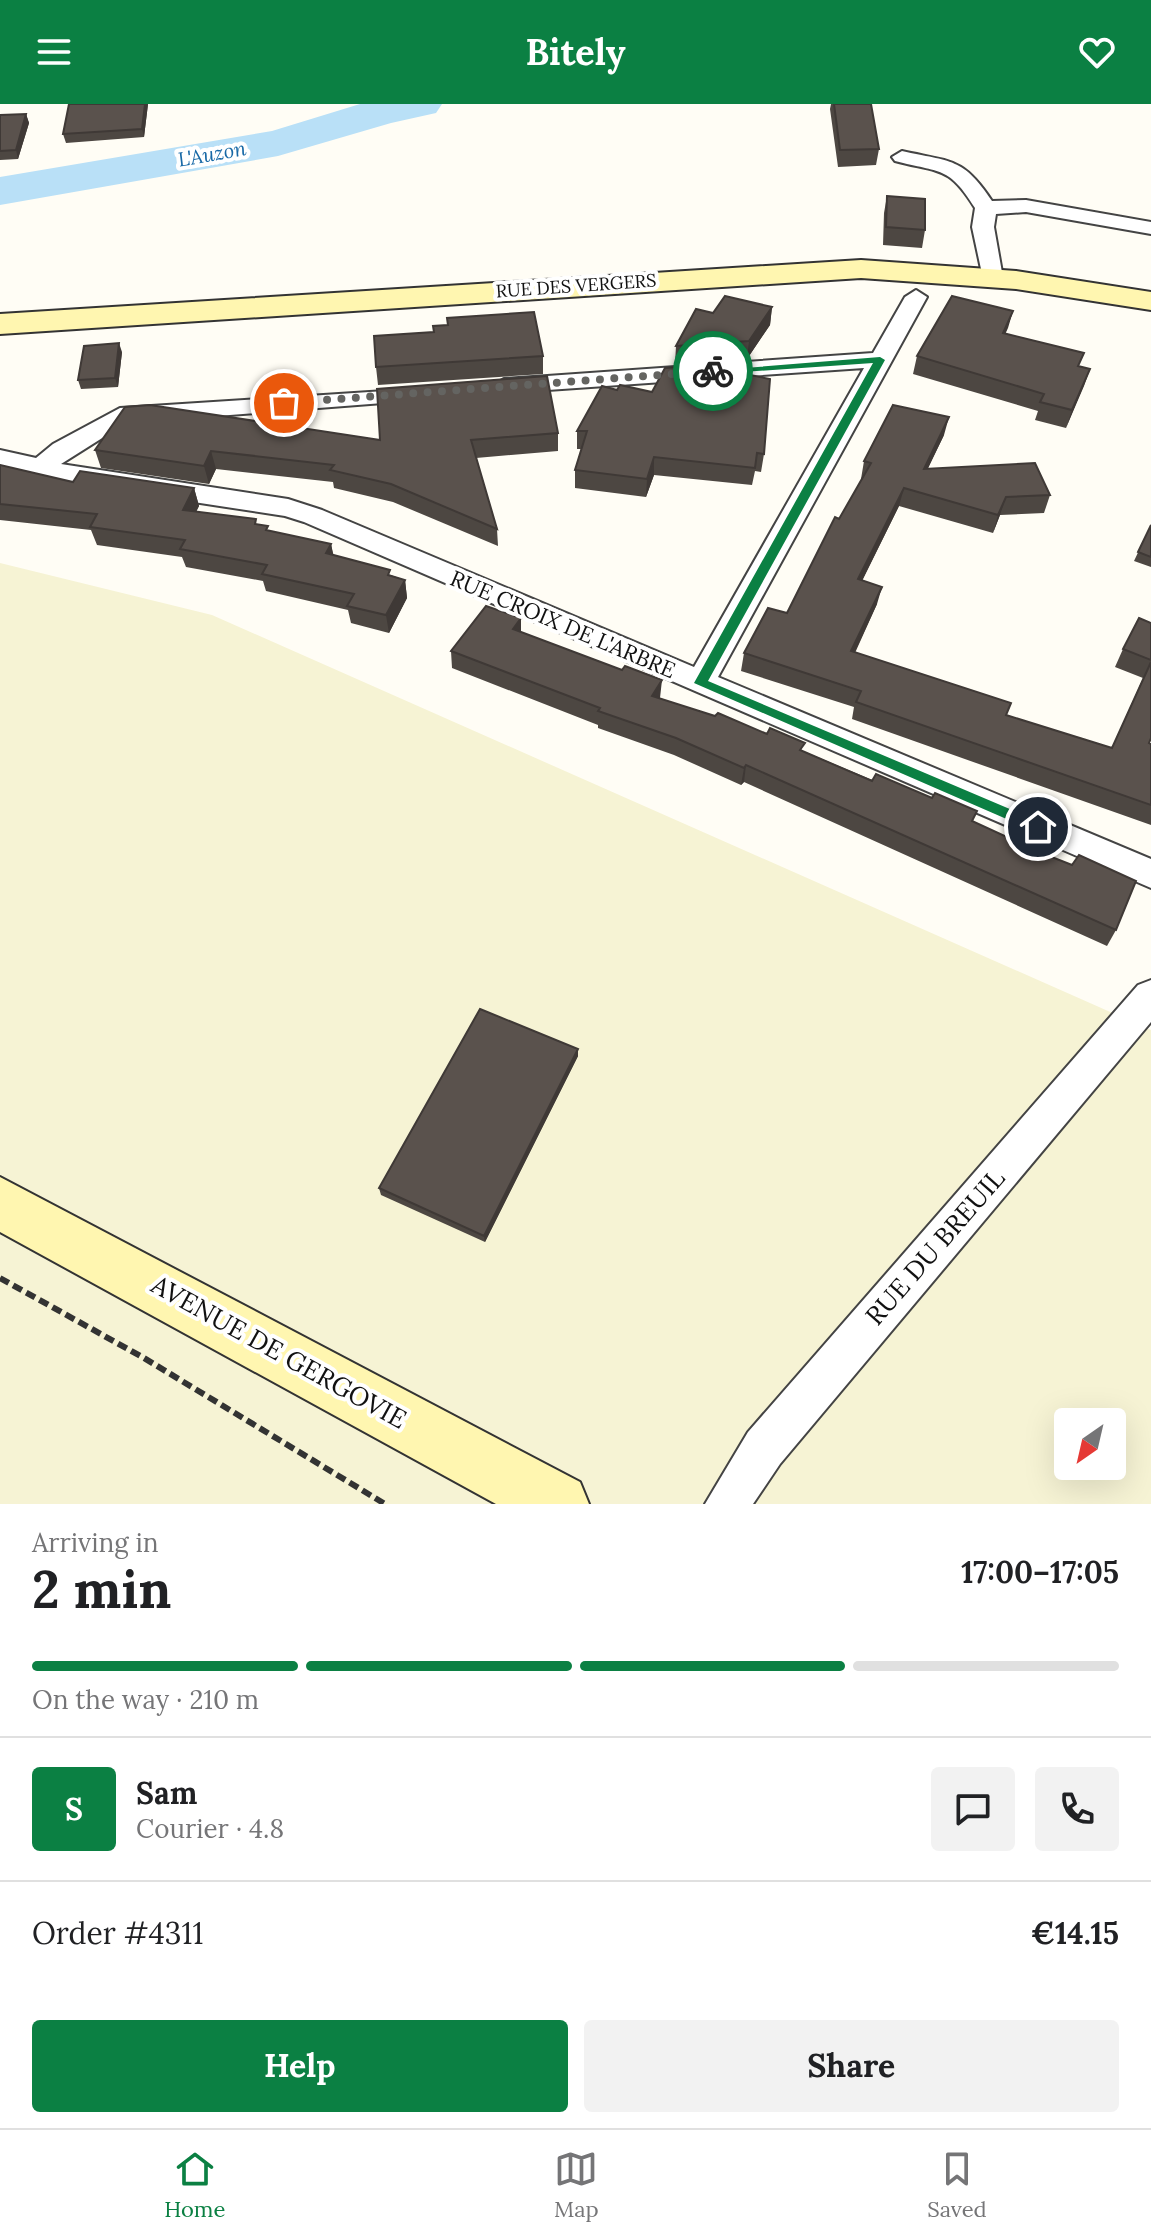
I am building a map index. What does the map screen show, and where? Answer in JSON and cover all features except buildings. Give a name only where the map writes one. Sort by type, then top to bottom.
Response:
[{"type":"main road","name":"RUE DES VERGERS","points":[[0,324],[744,274],[861,269],[992,278],[1151,301]]},
{"type":"main road","name":"AVENUE DE GERGOVIE","points":[[0,1203],[558,1504]]},
{"type":"street","points":[[902,157],[953,168],[966,177],[986,208],[983,227],[992,278]]},
{"type":"street","points":[[986,208],[1026,206],[1151,228]]},
{"type":"street","points":[[700,683],[916,297]]},
{"type":"street","points":[[482,388],[880,360]]},
{"type":"street","points":[[40,469],[113,418],[130,414],[452,390]]},
{"type":"street","name":"RUE CROIX DE L'ARBRE","points":[[0,458],[40,469],[288,508],[1151,874]]},
{"type":"street","name":"RUE DU BREUIL","points":[[727,1504],[764,1448],[1151,996]]},
{"type":"path","points":[[0,1278],[144,1358],[385,1504]]},
{"type":"shaded area","points":[[0,563],[212,615],[1151,1030],[1151,1504],[0,1504]]},
{"type":"waterway","name":"L'Auzon","points":[[0,191],[278,143],[383,111],[421,104]]},
{"type":"way so far","points":[[284,403],[713,371]]},
{"type":"route","points":[[713,371],[880,360],[700,683],[1038,827]]}]
